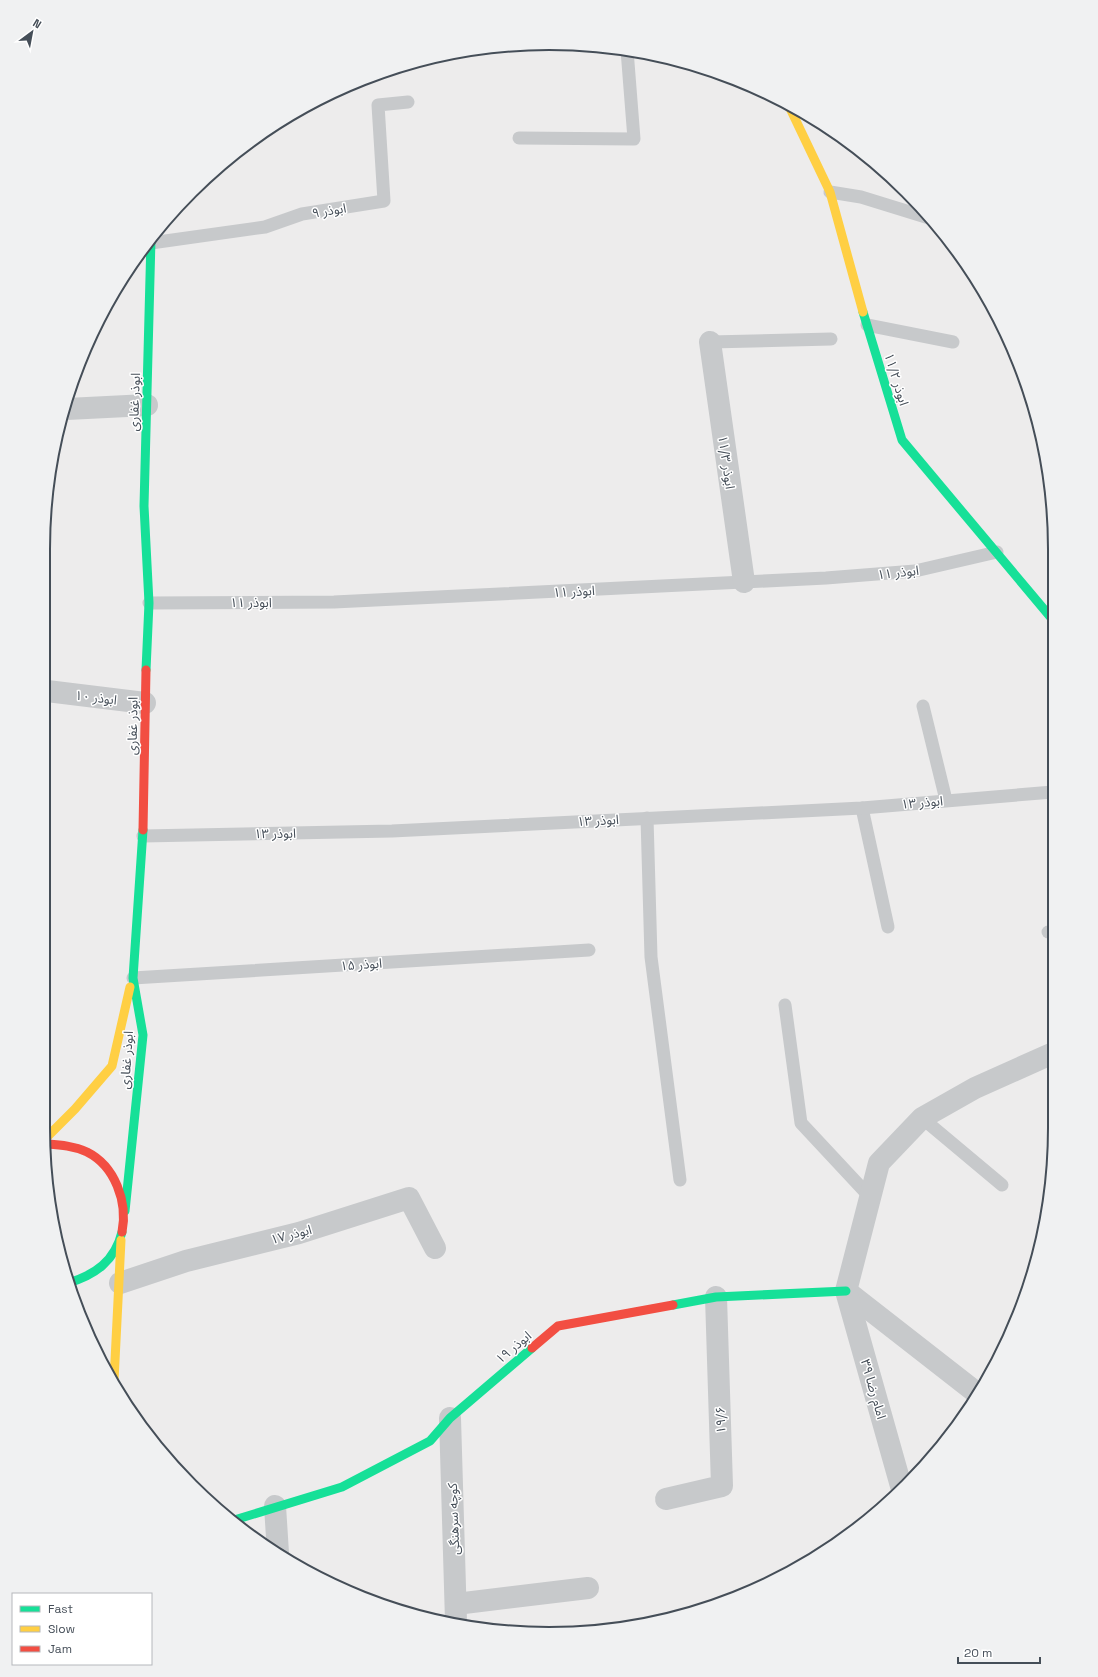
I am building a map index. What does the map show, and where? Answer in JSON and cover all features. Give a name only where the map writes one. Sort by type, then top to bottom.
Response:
[{"type":"main road","name":"ابوذر ۱۱/۲","points":[[793,114],[830,192],[867,325],[902,440],[1048,614]]},
{"type":"main road","name":"ابوذر غفاری","points":[[121,1240],[143,1035],[133,978],[143,836],[145,703],[149,603],[144,506],[151,248]]},
{"type":"main road","points":[[50,1134],[75,1109],[112,1066],[133,978]]},
{"type":"main road","points":[[50,1144],[73,1146],[99,1160],[118,1182],[125,1211]]},
{"type":"main road","points":[[74,1282],[80,1281],[105,1265],[121,1240]]},
{"type":"main road","points":[[114,1373],[121,1240]]},
{"type":"main road","name":"ابوذر ۱۹","points":[[238,1518],[275,1506],[342,1487],[430,1441],[450,1418],[558,1326],[716,1297],[846,1291]]},
{"type":"street","name":"ابوذر ۱۱/۳","points":[[710,342],[744,582]]},
{"type":"street","points":[[70,409],[147,405]]},
{"type":"street","name":"ابوذر ۱۰","points":[[50,691],[145,703]]},
{"type":"street","points":[[973,1390],[846,1291],[879,1163],[922,1118],[975,1088],[1048,1055]]},
{"type":"street","name":"ابوذر ۱۷","points":[[120,1283],[186,1261],[298,1233],[409,1198],[434,1248]]},
{"type":"street","name":"امام رضا ۳۹","points":[[846,1291],[900,1483]]},
{"type":"street","name":"۱۹/۶","points":[[666,1498],[722,1486],[716,1297]]},
{"type":"street","name":"کوچه سرهنگی","points":[[450,1418],[456,1613]]},
{"type":"street","points":[[275,1506],[278,1547]]},
{"type":"street","points":[[456,1613],[588,1588]]},
{"type":"lane","points":[[518,138],[634,139],[628,57]]},
{"type":"lane","name":"ابوذر ۹","points":[[157,240],[265,227],[302,214],[384,201],[378,105],[408,102]]},
{"type":"lane","points":[[830,192],[861,197],[919,215]]},
{"type":"lane","points":[[867,325],[953,342]]},
{"type":"lane","points":[[710,342],[831,339]]},
{"type":"lane","name":"ابوذر ۱۱","points":[[149,603],[334,602],[744,582],[915,571],[997,552]]},
{"type":"lane","points":[[923,706],[946,800]]},
{"type":"lane","name":"ابوذر ۱۳","points":[[143,836],[392,832],[862,808],[1048,792]]},
{"type":"lane","points":[[862,808],[888,927]]},
{"type":"lane","points":[[647,818],[651,957],[680,1180]]},
{"type":"lane","name":"ابوذر ۱۵","points":[[133,978],[589,950]]},
{"type":"lane","points":[[785,1005],[801,1123],[870,1197]]},
{"type":"lane","points":[[922,1118],[1002,1185]]},
{"type":"traffic: fast","points":[[146,670],[149,603],[144,506],[151,248]]},
{"type":"traffic: fast","points":[[863,312],[902,440],[1048,614]]},
{"type":"traffic: fast","points":[[125,1211],[143,1035],[133,978],[143,830]]},
{"type":"traffic: fast","points":[[74,1281],[95,1271],[109,1259],[119,1242],[122,1232]]},
{"type":"traffic: fast","points":[[673,1305],[716,1297],[846,1291]]},
{"type":"traffic: fast","points":[[239,1519],[342,1487],[430,1441],[450,1418],[532,1348]]},
{"type":"traffic: slow","points":[[793,114],[830,192],[863,312]]},
{"type":"traffic: slow","points":[[50,1134],[75,1109],[112,1066],[130,987]]},
{"type":"traffic: slow","points":[[114,1373],[121,1240]]},
{"type":"traffic: jam","points":[[143,830],[146,670]]},
{"type":"traffic: jam","points":[[50,1144],[77,1148],[97,1158],[105,1166],[112,1176],[121,1197],[123,1209],[122,1232]]},
{"type":"traffic: jam","points":[[532,1348],[558,1326],[673,1305]]}]
